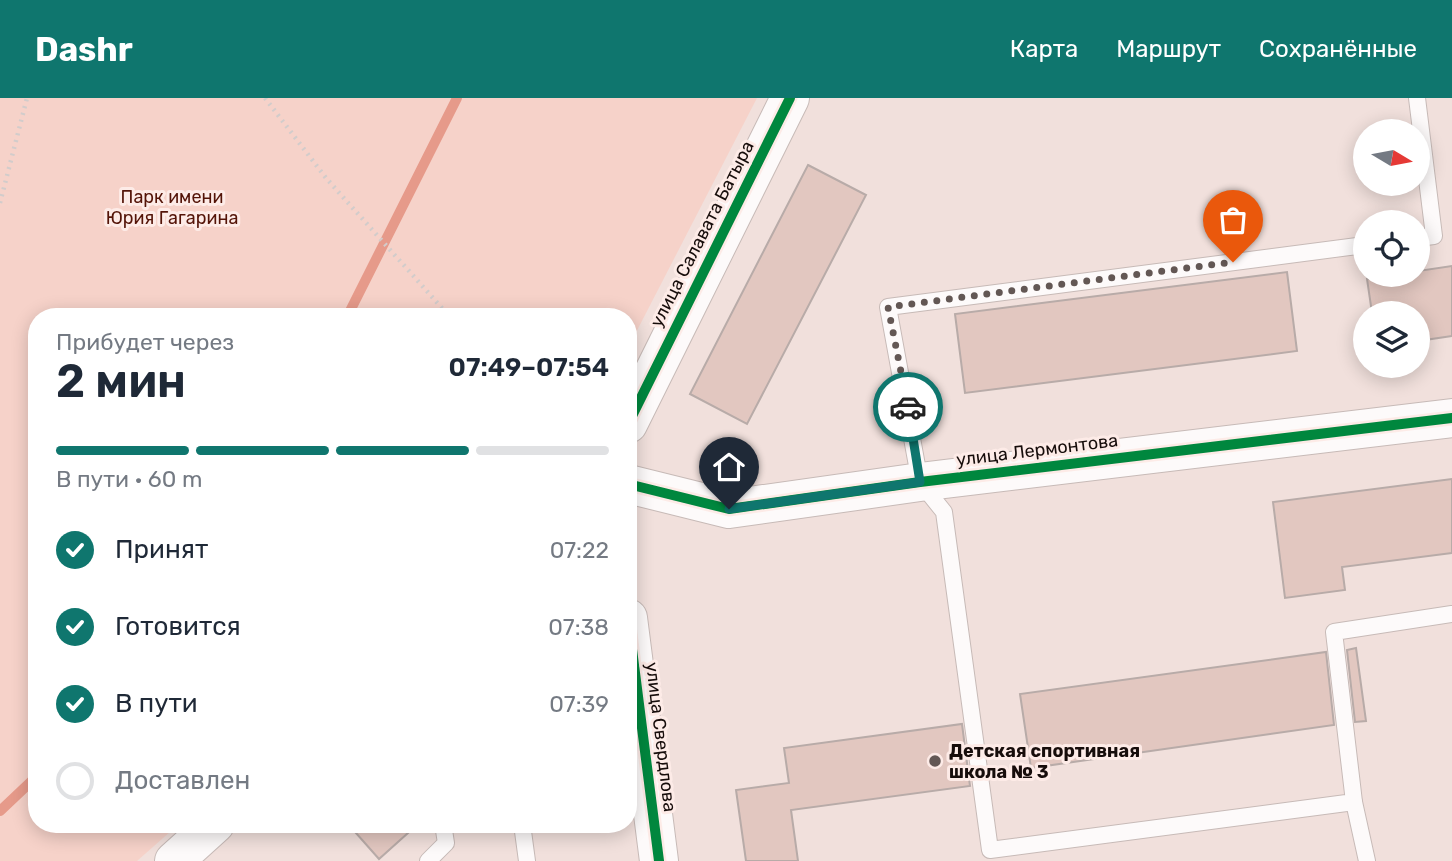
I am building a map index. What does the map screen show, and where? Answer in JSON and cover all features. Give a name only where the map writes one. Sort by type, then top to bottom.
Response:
[{"type":"street","name":"улица Салавата Батыра","points":[[637,406],[790,98]]},
{"type":"street","name":"улица Лермонтова","points":[[637,486],[729,509],[920,482],[1452,418]]},
{"type":"street","name":"улица Свердлова","points":[[637,689],[659,861]]},
{"type":"street","points":[[174,861],[205,833]]},
{"type":"lane","points":[[1417,98],[1434,236],[1430,236]]},
{"type":"lane","points":[[1353,247],[888,307],[920,482],[944,512],[990,850],[1354,802]]},
{"type":"lane","points":[[1367,861],[1354,802],[1334,632],[1452,614]]},
{"type":"lane","points":[[428,861],[446,843],[444,833]]},
{"type":"lane","points":[[523,833],[527,861]]},
{"type":"path","points":[[0,203],[27,98]]},
{"type":"path","points":[[265,98],[326,178],[442,308]]},
{"type":"green space","name":"Парк имени Юрия Гагарина","points":[[0,98],[757,98],[637,331],[637,308],[28,308],[28,833],[169,833],[137,861],[0,861]]},
{"type":"building","points":[[808,165],[866,195],[747,424],[690,394]]},
{"type":"building","points":[[1452,266],[1452,336],[1430,339],[1430,301],[1370,301],[1368,287],[1430,287],[1430,269]]},
{"type":"building","points":[[1287,272],[1297,351],[965,393],[955,314]]},
{"type":"building","points":[[1452,479],[1452,553],[1342,567],[1345,590],[1285,598],[1273,502]]},
{"type":"building","points":[[1356,648],[1366,721],[1355,722],[1347,650]]},
{"type":"building","points":[[1326,652],[1334,725],[1031,768],[1020,694]]},
{"type":"building","points":[[962,724],[970,786],[791,810],[798,861],[746,861],[736,790],[789,783],[784,748]]},
{"type":"building","points":[[356,833],[408,833],[379,859]]},
{"type":"waterway","points":[[352,308],[457,98]]},
{"type":"waterway","points":[[0,811],[28,785]]},
{"type":"cycle path","points":[[637,406],[790,98]]},
{"type":"cycle path","points":[[637,486],[729,509],[920,482],[1452,418]]},
{"type":"cycle path","points":[[637,689],[659,861]]},
{"type":"way so far","points":[[908,407],[888,307],[1233,262]]},
{"type":"place","name":"Детская спортивная школа № 3","points":[[935,761]]},
{"type":"route","points":[[729,509],[920,482],[908,407]]}]
